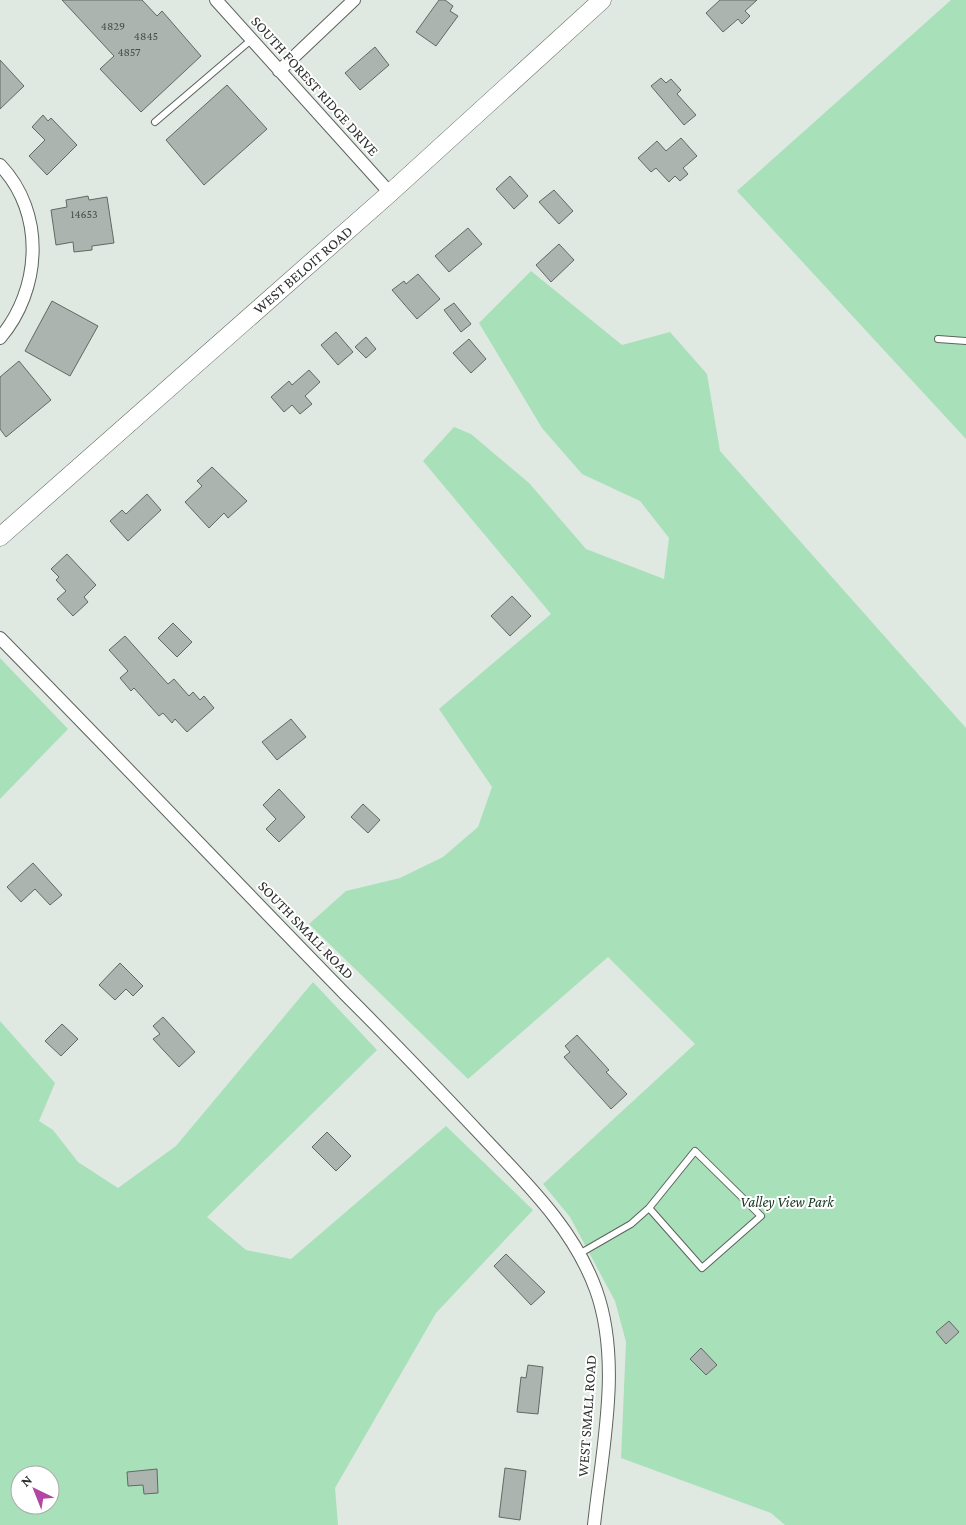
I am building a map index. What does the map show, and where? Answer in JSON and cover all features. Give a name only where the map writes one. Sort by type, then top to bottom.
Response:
[{"type":"main road","name":"WEST BELOIT ROAD","points":[[0,537],[390,193],[602,0]]},
{"type":"street","name":"SOUTH FOREST RIDGE DRIVE","points":[[216,0],[390,193]]},
{"type":"street","points":[[279,70],[354,0]]},
{"type":"street","points":[[0,165],[22,200],[34,238],[31,276],[24,301],[10,326],[0,338]]},
{"type":"street","name":"SOUTH SMALL ROAD","points":[[0,638],[421,1070],[544,1203],[567,1232],[579,1254]]},
{"type":"street","name":"WEST SMALL ROAD","points":[[579,1254],[598,1294],[608,1347],[609,1379],[594,1525]]},
{"type":"lane","points":[[155,122],[251,40]]},
{"type":"lane","points":[[938,339],[966,341]]},
{"type":"lane","points":[[579,1254],[631,1224],[649,1208],[695,1151],[761,1216],[702,1268],[649,1208]]},
{"type":"green space","points":[[951,0],[966,0],[966,439],[737,191]]},
{"type":"green space","name":"Valley View Park","points":[[531,271],[622,345],[670,332],[707,374],[720,451],[966,728],[966,1525],[785,1525],[771,1513],[621,1458],[626,1342],[615,1301],[570,1217],[543,1184],[695,1044],[608,957],[468,1079],[309,924],[346,891],[400,878],[443,857],[478,827],[492,787],[439,709],[551,614],[423,461],[454,427],[471,434],[529,483],[586,549],[664,579],[669,538],[640,501],[582,474],[542,428],[479,323]]},
{"type":"green space","points":[[0,658],[68,729],[0,799]]},
{"type":"green space","points":[[313,982],[377,1050],[207,1217],[246,1250],[291,1259],[446,1126],[533,1210],[436,1313],[335,1488],[338,1525],[0,1525],[0,1021],[55,1083],[39,1121],[53,1130],[78,1162],[118,1188],[176,1146]]},
{"type":"building","points":[[62,0],[142,0],[157,16],[162,11],[201,56],[141,112],[100,69],[114,56]]},
{"type":"building","points":[[439,0],[445,0],[453,6],[450,11],[458,16],[436,46],[416,32]]},
{"type":"building","points":[[720,0],[757,0],[745,11],[750,16],[742,24],[738,19],[723,32],[706,13]]},
{"type":"building","points":[[375,47],[389,65],[360,90],[345,73]]},
{"type":"building","points":[[0,60],[24,86],[0,109]]},
{"type":"building","points":[[661,78],[666,83],[671,79],[681,90],[677,94],[696,115],[684,125],[651,86]]},
{"type":"building","points":[[227,85],[267,129],[204,185],[166,140]]},
{"type":"building","points":[[43,115],[48,121],[51,118],[77,145],[47,175],[29,156],[45,140],[32,127]]},
{"type":"building","points":[[681,138],[697,156],[683,168],[688,174],[680,181],[675,176],[669,182],[656,168],[651,172],[638,158],[657,141],[666,151]]},
{"type":"building","points":[[510,176],[528,196],[514,209],[496,189]]},
{"type":"building","points":[[554,190],[573,211],[559,224],[539,202]]},
{"type":"building","points":[[88,196],[89,200],[107,197],[114,243],[92,246],[92,250],[74,252],[73,242],[56,245],[51,210],[67,207],[66,200]]},
{"type":"building","points":[[468,228],[482,244],[449,272],[435,256]]},
{"type":"building","points":[[559,244],[574,260],[551,282],[536,265]]},
{"type":"building","points":[[418,274],[440,299],[417,319],[392,290],[404,281],[406,284]]},
{"type":"building","points":[[52,301],[98,326],[70,376],[25,351]]},
{"type":"building","points":[[454,303],[471,324],[461,332],[444,310]]},
{"type":"building","points":[[336,332],[353,352],[338,365],[321,345]]},
{"type":"building","points":[[366,337],[376,349],[366,358],[355,347]]},
{"type":"building","points":[[469,339],[486,359],[471,373],[453,353]]},
{"type":"building","points":[[19,361],[51,400],[6,437],[0,429],[0,377]]},
{"type":"building","points":[[309,370],[320,382],[305,396],[312,404],[300,414],[292,405],[284,412],[271,397],[289,381],[292,385]]},
{"type":"building","points":[[212,467],[247,501],[228,518],[224,513],[209,528],[185,502],[202,486],[197,481]]},
{"type":"building","points":[[147,494],[161,510],[128,541],[110,521],[122,510],[126,514]]},
{"type":"building","points":[[67,554],[96,585],[84,597],[88,602],[73,616],[57,599],[66,591],[56,580],[59,577],[51,569]]},
{"type":"building","points":[[512,596],[531,616],[510,636],[491,616]]},
{"type":"building","points":[[173,623],[192,642],[177,657],[158,638]]},
{"type":"building","points":[[125,636],[168,684],[174,679],[189,696],[193,692],[200,700],[204,696],[214,708],[187,732],[175,719],[172,723],[163,713],[159,716],[134,688],[131,691],[120,678],[128,671],[109,650]]},
{"type":"building","points":[[291,719],[306,737],[277,760],[262,742]]},
{"type":"building","points":[[279,789],[305,817],[279,842],[266,829],[276,819],[263,805]]},
{"type":"building","points":[[363,804],[380,820],[368,833],[351,817]]},
{"type":"building","points":[[33,863],[62,895],[50,905],[35,889],[21,902],[7,887]]},
{"type":"building","points":[[120,963],[143,986],[133,996],[126,989],[115,1000],[99,985]]},
{"type":"building","points":[[163,1017],[195,1052],[179,1067],[153,1039],[160,1034],[153,1026]]},
{"type":"building","points":[[62,1024],[78,1039],[61,1056],[45,1041]]},
{"type":"building","points":[[577,1035],[609,1070],[606,1072],[627,1094],[611,1109],[564,1057],[570,1052],[565,1046]]},
{"type":"building","points":[[327,1132],[351,1156],[336,1171],[312,1147]]},
{"type":"building","points":[[506,1254],[545,1292],[531,1305],[494,1266]]},
{"type":"building","points":[[949,1321],[959,1332],[946,1344],[936,1332]]},
{"type":"building","points":[[701,1348],[717,1365],[706,1375],[690,1359]]},
{"type":"building","points":[[528,1365],[543,1367],[538,1414],[517,1412],[521,1377],[526,1378]]},
{"type":"building","points":[[505,1468],[526,1471],[520,1520],[499,1517]]},
{"type":"building","points":[[157,1469],[158,1493],[144,1494],[143,1485],[128,1486],[127,1472]]}]
